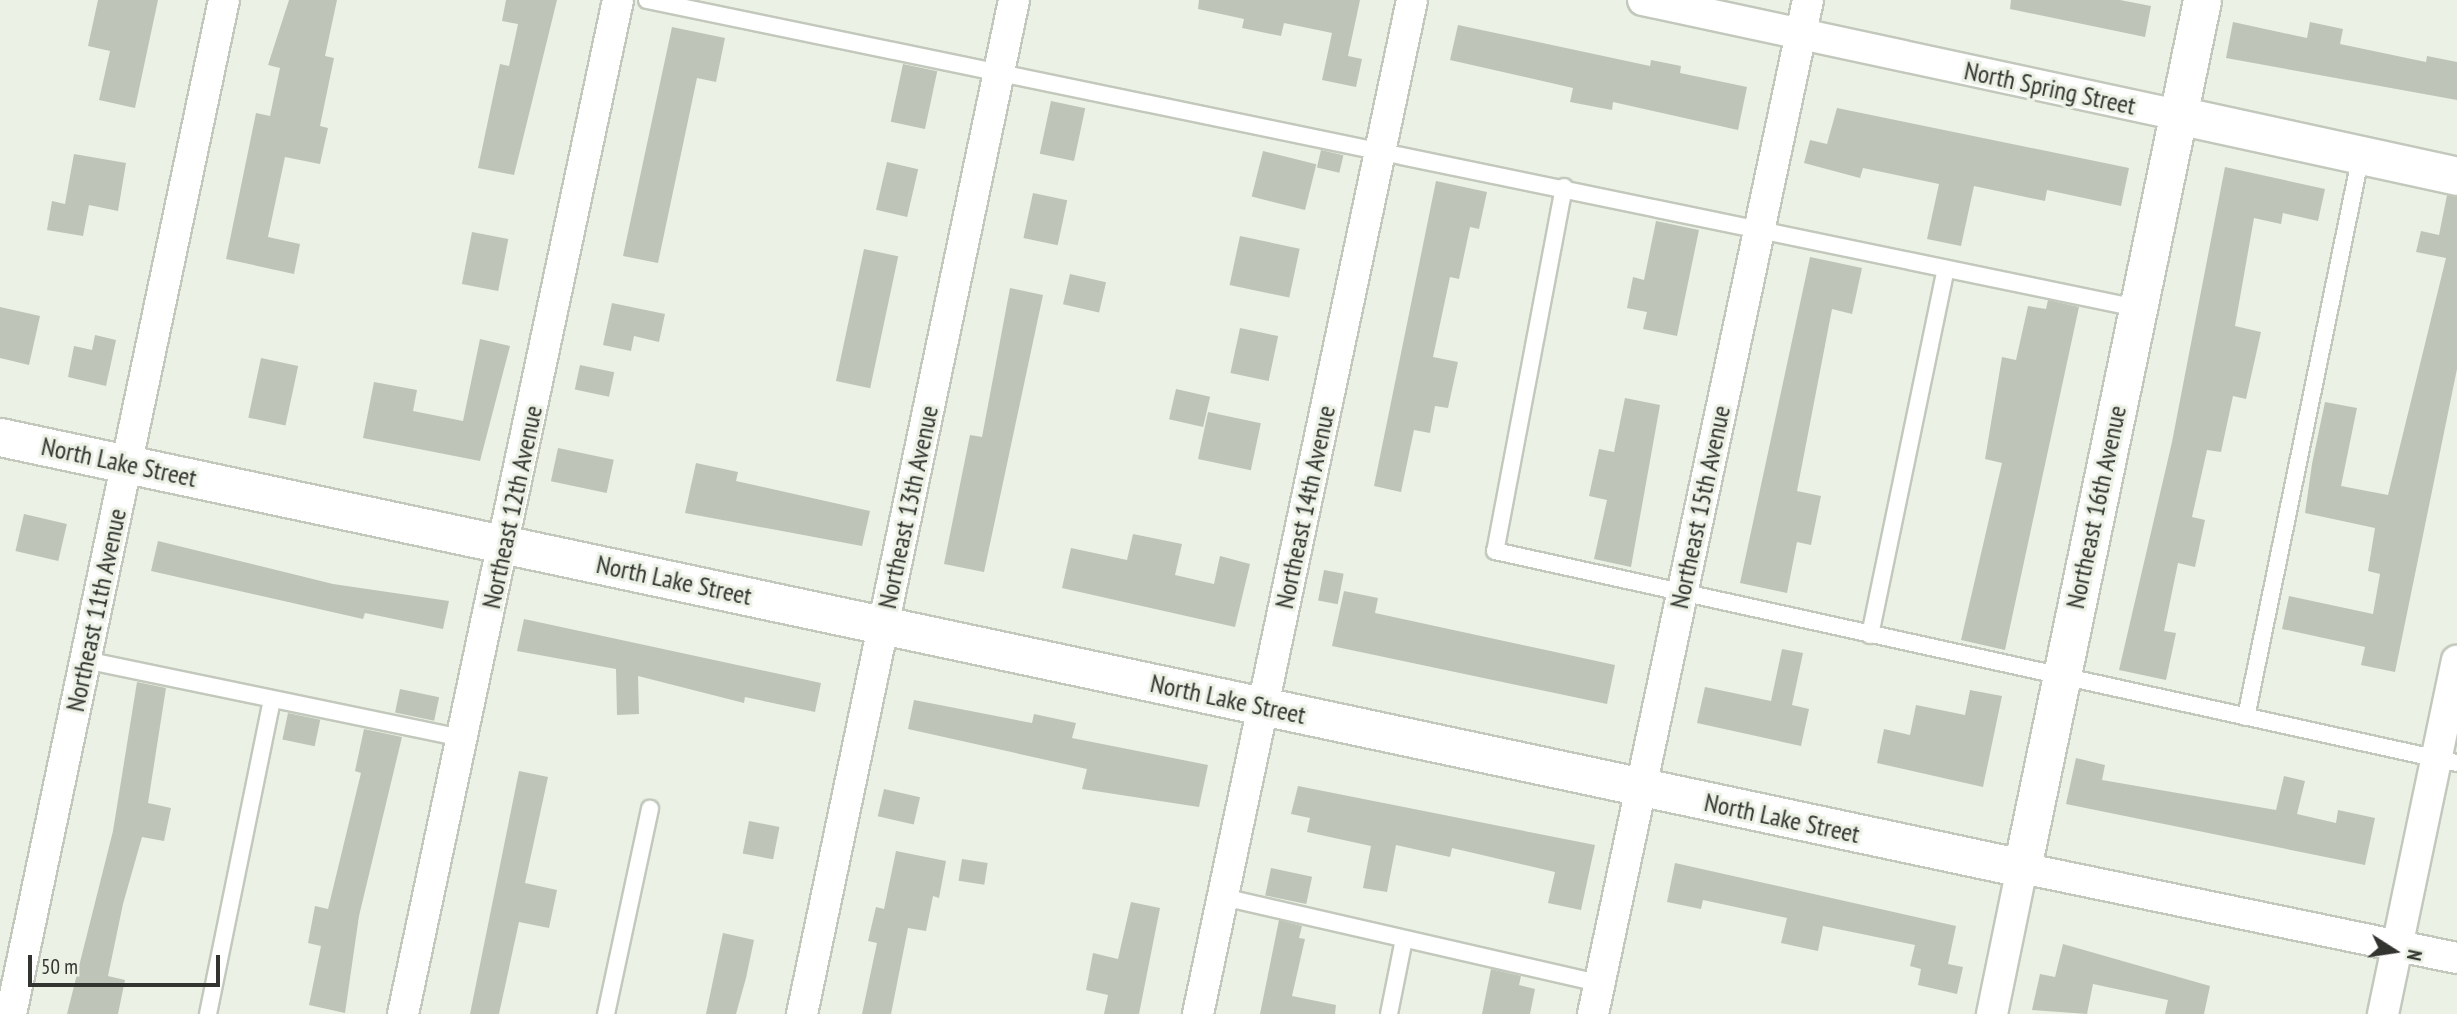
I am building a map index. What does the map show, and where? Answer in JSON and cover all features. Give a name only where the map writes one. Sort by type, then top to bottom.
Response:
[{"type":"street","name":"Northeast 11th Avenue","points":[[11,1014],[224,0]]},
{"type":"street","name":"Northeast 12th Avenue","points":[[403,1014],[460,738],[505,544],[618,0]]},
{"type":"street","name":"Northeast 13th Avenue","points":[[802,1014],[1014,0]]},
{"type":"street","name":"Northeast 14th Avenue","points":[[1198,1014],[1412,0]]},
{"type":"street","name":"North Spring Street","points":[[1643,0],[2457,176]]},
{"type":"street","name":"Northeast 15th Avenue","points":[[1593,1014],[1808,0]]},
{"type":"street","name":"Northeast 16th Avenue","points":[[1992,1014],[2202,0]]},
{"type":"street","name":"North Lake Street","points":[[0,437],[1639,788],[2457,958]]},
{"type":"street","points":[[2383,1014],[2398,944],[2447,761],[2457,661]]},
{"type":"lane","points":[[647,0],[1381,147],[2137,309]]},
{"type":"lane","points":[[2246,717],[2361,155]]},
{"type":"lane","points":[[1563,187],[1495,551],[2447,761]]},
{"type":"lane","points":[[1870,635],[1946,269]]},
{"type":"lane","points":[[85,660],[460,738]]},
{"type":"lane","points":[[208,1014],[272,699]]},
{"type":"lane","points":[[606,1014],[650,808]]},
{"type":"lane","points":[[1223,897],[1599,983]]},
{"type":"lane","points":[[1389,1014],[1404,939]]},
{"type":"building","points":[[98,0],[158,0],[135,108],[99,100],[110,51],[88,46]]},
{"type":"building","points":[[289,0],[337,0],[325,56],[334,58],[320,126],[328,128],[320,164],[285,157],[268,237],[300,244],[294,274],[226,259],[256,113],[270,116],[280,68],[268,65]]},
{"type":"building","points":[[506,0],[557,0],[514,175],[478,168],[500,64],[509,66],[518,24],[502,21]]},
{"type":"building","points":[[1199,0],[1360,0],[1348,56],[1362,59],[1356,87],[1322,80],[1332,33],[1284,23],[1281,36],[1242,28],[1244,19],[1198,9]]},
{"type":"building","points":[[2011,0],[2120,0],[2151,6],[2145,37],[2010,9]]},
{"type":"building","points":[[2233,22],[2307,38],[2310,22],[2343,29],[2340,44],[2426,62],[2427,56],[2457,62],[2457,100],[2226,58]]},
{"type":"building","points":[[1458,25],[1650,66],[1651,60],[1681,66],[1680,73],[1747,87],[1738,130],[1613,102],[1612,110],[1570,102],[1573,88],[1450,60]]},
{"type":"building","points":[[672,27],[725,38],[716,82],[697,78],[658,263],[623,256]]},
{"type":"building","points":[[903,64],[937,71],[925,129],[891,122]]},
{"type":"building","points":[[1051,101],[1085,108],[1074,161],[1040,154]]},
{"type":"building","points":[[1837,108],[2129,168],[2121,206],[2047,190],[2045,201],[1974,186],[1961,246],[1927,239],[1939,184],[1863,168],[1860,178],[1804,163],[1810,140],[1827,144]]},
{"type":"building","points":[[1321,150],[1343,155],[1339,173],[1317,168]]},
{"type":"building","points":[[1263,151],[1316,164],[1305,210],[1252,197]]},
{"type":"building","points":[[74,154],[126,163],[118,211],[89,205],[83,236],[47,230],[52,201],[65,204]]},
{"type":"building","points":[[887,162],[918,169],[907,217],[876,210]]},
{"type":"building","points":[[2225,167],[2325,189],[2318,221],[2283,213],[2281,224],[2254,218],[2235,326],[2261,332],[2246,399],[2233,396],[2221,452],[2207,450],[2192,517],[2205,520],[2195,567],[2178,563],[2164,631],[2176,633],[2166,680],[2119,670],[2172,442]]},
{"type":"building","points":[[1436,181],[1487,192],[1479,229],[1470,227],[1459,279],[1450,277],[1433,357],[1458,362],[1448,408],[1435,406],[1430,433],[1414,430],[1401,492],[1374,486]]},
{"type":"building","points":[[1033,193],[1067,200],[1058,245],[1023,238]]},
{"type":"building","points":[[2447,195],[2457,196],[2457,369],[2395,672],[2361,665],[2365,647],[2282,629],[2289,596],[2373,614],[2380,574],[2368,571],[2375,528],[2305,513],[2312,464],[2325,402],[2357,408],[2341,486],[2388,495],[2446,258],[2416,252],[2421,231],[2439,235]]},
{"type":"building","points":[[1656,221],[1699,230],[1677,336],[1643,329],[1647,312],[1627,308],[1633,277],[1644,280]]},
{"type":"building","points":[[472,232],[508,239],[498,291],[462,284]]},
{"type":"building","points":[[1240,236],[1300,249],[1289,298],[1230,285]]},
{"type":"building","points":[[864,249],[898,256],[870,388],[836,381]]},
{"type":"building","points":[[1810,257],[1862,268],[1852,314],[1832,309],[1797,491],[1821,496],[1811,545],[1797,542],[1787,593],[1740,583]]},
{"type":"building","points":[[1070,274],[1106,282],[1099,313],[1063,304]]},
{"type":"building","points":[[1010,288],[1043,295],[984,572],[944,564],[970,435],[982,437]]},
{"type":"building","points":[[2048,300],[2079,307],[2005,650],[1961,640],[2002,463],[1985,459],[2002,357],[2016,360],[2028,306],[2046,309]]},
{"type":"building","points":[[612,303],[665,314],[659,342],[634,336],[631,351],[603,345]]},
{"type":"building","points":[[0,307],[40,316],[29,365],[0,358]]},
{"type":"building","points":[[1240,328],[1278,336],[1269,381],[1230,373]]},
{"type":"building","points":[[95,335],[116,340],[106,386],[68,377],[74,346],[92,350]]},
{"type":"building","points":[[480,339],[510,346],[480,461],[363,438],[374,382],[417,390],[413,411],[463,421]]},
{"type":"building","points":[[261,358],[298,366],[285,426],[248,418]]},
{"type":"building","points":[[580,365],[614,372],[609,397],[575,389]]},
{"type":"building","points":[[1176,389],[1210,397],[1203,427],[1169,419]]},
{"type":"building","points":[[1625,398],[1660,405],[1631,567],[1594,559],[1607,500],[1589,496],[1599,449],[1614,452]]},
{"type":"building","points":[[1208,412],[1261,423],[1251,470],[1198,459]]},
{"type":"building","points":[[558,448],[614,460],[607,493],[551,481]]},
{"type":"building","points":[[696,463],[738,472],[736,481],[870,511],[862,546],[685,513]]},
{"type":"building","points":[[24,514],[67,524],[58,561],[15,551]]},
{"type":"building","points":[[1133,534],[1182,544],[1175,575],[1214,584],[1220,556],[1250,564],[1235,627],[1062,588],[1071,548],[1127,560]]},
{"type":"building","points":[[158,541],[333,584],[449,601],[443,629],[365,613],[363,619],[151,571]]},
{"type":"building","points":[[1324,570],[1344,574],[1338,604],[1318,600]]},
{"type":"building","points":[[1344,591],[1378,598],[1375,613],[1615,665],[1607,704],[1332,646]]},
{"type":"building","points":[[524,619],[821,683],[815,712],[745,697],[744,703],[638,676],[639,714],[617,715],[616,669],[517,651]]},
{"type":"building","points":[[1782,649],[1803,653],[1792,705],[1809,709],[1801,746],[1697,723],[1705,687],[1771,701]]},
{"type":"building","points":[[137,682],[166,688],[148,803],[171,808],[164,841],[142,837],[123,904],[108,976],[125,980],[118,1014],[67,1014],[113,831]]},
{"type":"building","points":[[400,689],[439,697],[434,721],[395,712]]},
{"type":"building","points":[[1970,690],[2002,696],[1983,787],[1877,763],[1884,729],[1910,735],[1916,705],[1965,715]]},
{"type":"building","points":[[914,700],[1032,723],[1034,714],[1076,723],[1072,738],[1208,765],[1199,807],[1082,789],[1087,769],[908,729]]},
{"type":"building","points":[[288,713],[320,720],[315,746],[282,739]]},
{"type":"building","points":[[364,729],[402,737],[359,916],[345,1013],[309,1005],[321,946],[308,943],[315,906],[328,909],[361,773],[355,771]]},
{"type":"building","points":[[2076,758],[2105,765],[2102,780],[2276,810],[2284,776],[2305,781],[2297,814],[2336,823],[2338,810],[2375,818],[2365,865],[2066,804]]},
{"type":"building","points":[[519,771],[548,777],[525,883],[557,890],[549,928],[519,922],[499,1014],[470,1014]]},
{"type":"building","points":[[1298,786],[1595,845],[1581,910],[1548,903],[1555,872],[1452,848],[1450,857],[1396,845],[1387,892],[1363,888],[1371,846],[1307,832],[1310,818],[1291,814]]},
{"type":"building","points":[[884,789],[920,797],[914,825],[878,816]]},
{"type":"building","points":[[749,821],[779,827],[773,859],[743,853]]},
{"type":"building","points":[[896,851],[946,861],[939,898],[933,896],[926,931],[908,928],[891,1014],[862,1014],[877,943],[868,941],[876,907],[884,909]]},
{"type":"building","points":[[962,859],[988,863],[984,885],[959,881]]},
{"type":"building","points":[[1675,863],[1956,926],[1948,964],[1963,967],[1957,994],[1918,985],[1921,969],[1910,966],[1915,945],[1823,926],[1818,951],[1781,943],[1787,918],[1703,900],[1701,909],[1667,902]]},
{"type":"building","points":[[1271,868],[1312,877],[1306,904],[1265,895]]},
{"type":"building","points":[[1131,902],[1160,908],[1139,1014],[1104,1014],[1108,995],[1086,990],[1093,953],[1118,959]]},
{"type":"building","points":[[1279,920],[1302,926],[1299,938],[1305,939],[1292,996],[1336,1005],[1335,1014],[1260,1014]]},
{"type":"building","points":[[723,933],[754,940],[736,1014],[706,1014]]},
{"type":"building","points":[[2063,944],[2210,986],[2204,1014],[2165,1014],[2168,1000],[2093,984],[2087,1014],[2032,1010],[2040,974],[2055,977]]},
{"type":"building","points":[[1491,969],[1521,976],[1519,985],[1535,989],[1530,1014],[1482,1014]]}]
